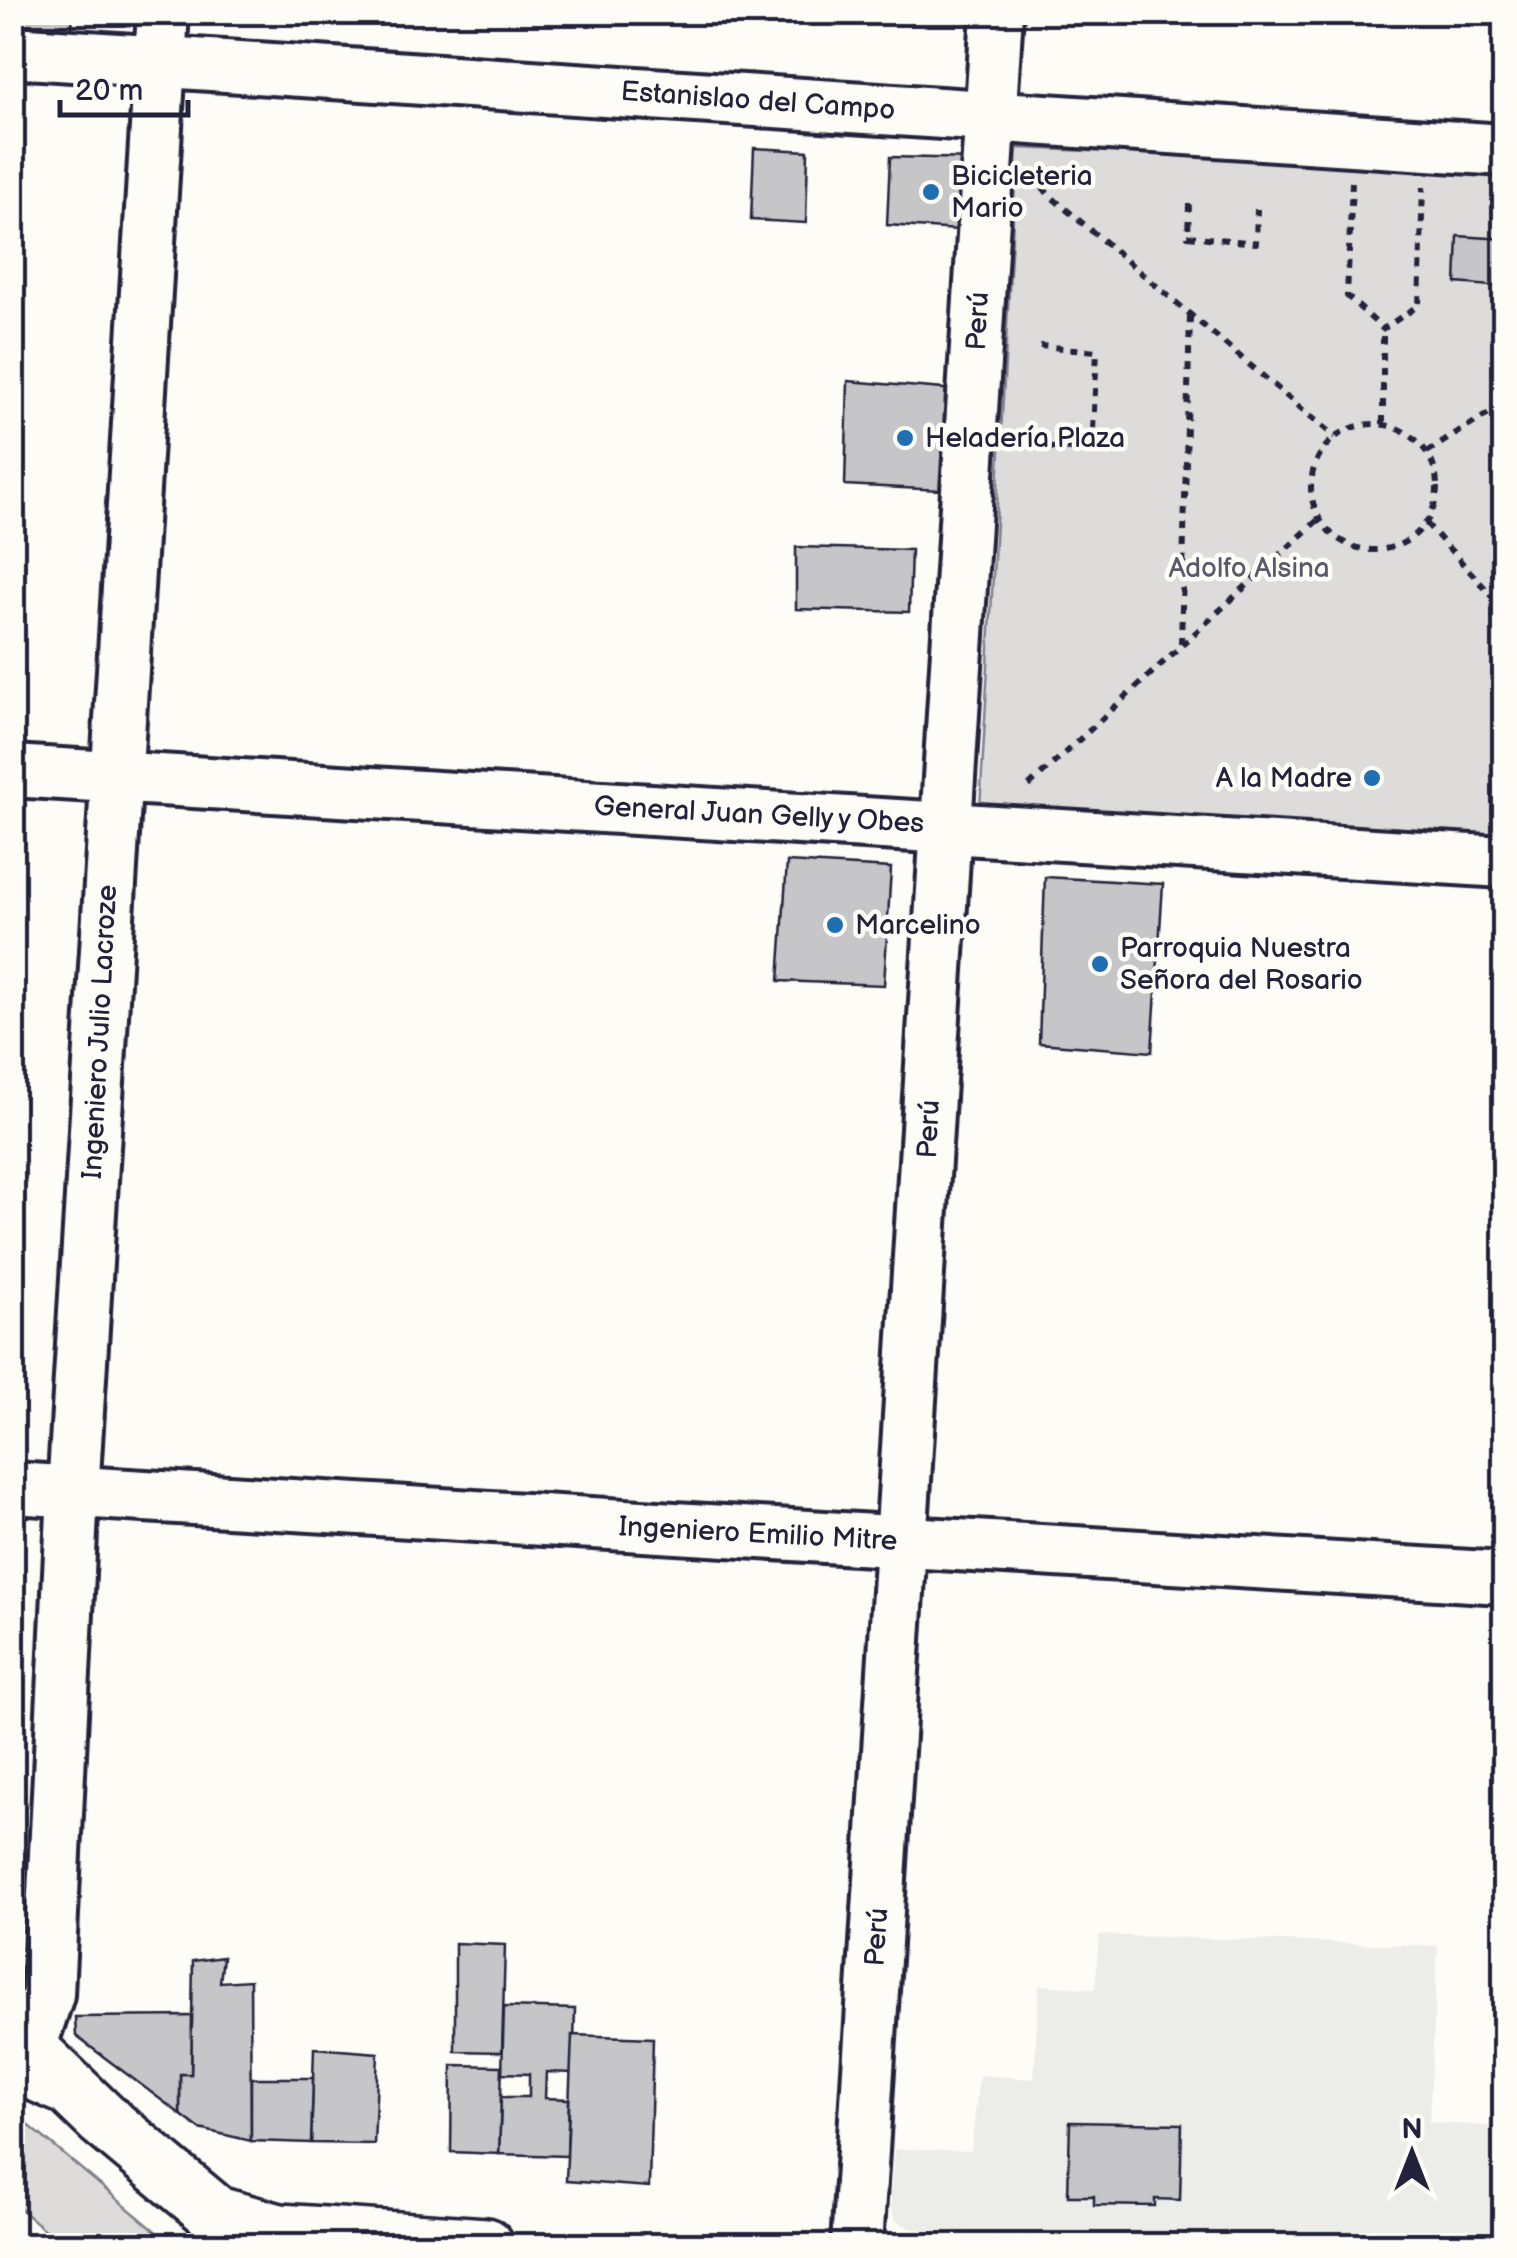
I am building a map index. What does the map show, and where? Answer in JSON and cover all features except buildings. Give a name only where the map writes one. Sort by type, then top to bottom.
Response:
[{"type":"main road","points":[[18,2053],[218,2215],[234,2235],[279,2232],[486,2246]]},
{"type":"street","name":"Perú","points":[[857,2246],[997,12]]},
{"type":"street","name":"Estanislao del Campo","points":[[12,52],[161,37],[990,117],[1504,150]]},
{"type":"street","name":"Ingeniero Julio Lacroze","points":[[18,2053],[48,1994],[114,778],[161,37]]},
{"type":"street","name":"General Juan Gelly y Obes","points":[[12,771],[1504,862]]},
{"type":"street","name":"Ingeniero Emilio Mitre","points":[[12,1488],[1504,1578]]},
{"type":"path","points":[[990,117],[1048,194],[1334,438]]},
{"type":"path","points":[[1354,141],[1348,296],[1383,329],[1383,424]]},
{"type":"path","points":[[1383,329],[1418,304],[1425,146]]},
{"type":"path","points":[[1190,204],[1188,236],[1256,243],[1257,209]]},
{"type":"path","points":[[1181,645],[1190,314]]},
{"type":"path","points":[[1034,448],[1092,450],[1097,351],[1040,346]]},
{"type":"path","points":[[1427,452],[1504,404]]},
{"type":"path","points":[[1383,424],[1408,433],[1427,452],[1437,488],[1426,523],[1402,543],[1372,550],[1342,540],[1320,518],[1311,490],[1316,461],[1334,438],[1358,426],[1383,424]]},
{"type":"path","points":[[1016,797],[1320,518]]},
{"type":"path","points":[[1426,523],[1504,609]]},
{"type":"path","points":[[1494,676],[1504,684]]},
{"type":"shaded area","points":[[12,1879],[35,1880],[29,1947],[13,1957]]},
{"type":"shaded area","points":[[1099,1935],[1438,1946],[1429,2122],[1498,2127],[1496,2156],[1504,2157],[1504,2245],[1231,2245],[911,2229],[895,2220],[890,2207],[894,2149],[971,2151],[979,2075],[1034,2079],[1039,1985],[1095,1989]]},
{"type":"green space","name":"Adolfo Alsina","points":[[1017,148],[1504,168],[1504,839],[980,808]]},
{"type":"green space","points":[[13,2112],[172,2245],[62,2245],[13,2203]]},
{"type":"place","name":"Bicicleteria Mario","points":[[931,192]]},
{"type":"place","name":"Heladería Plaza","points":[[905,438]]},
{"type":"place","name":"A la Madre","points":[[1372,778]]},
{"type":"place","name":"Marcelino","points":[[835,925]]},
{"type":"place","name":"Parroquia Nuestra Señora del Rosario","points":[[1100,964]]}]
